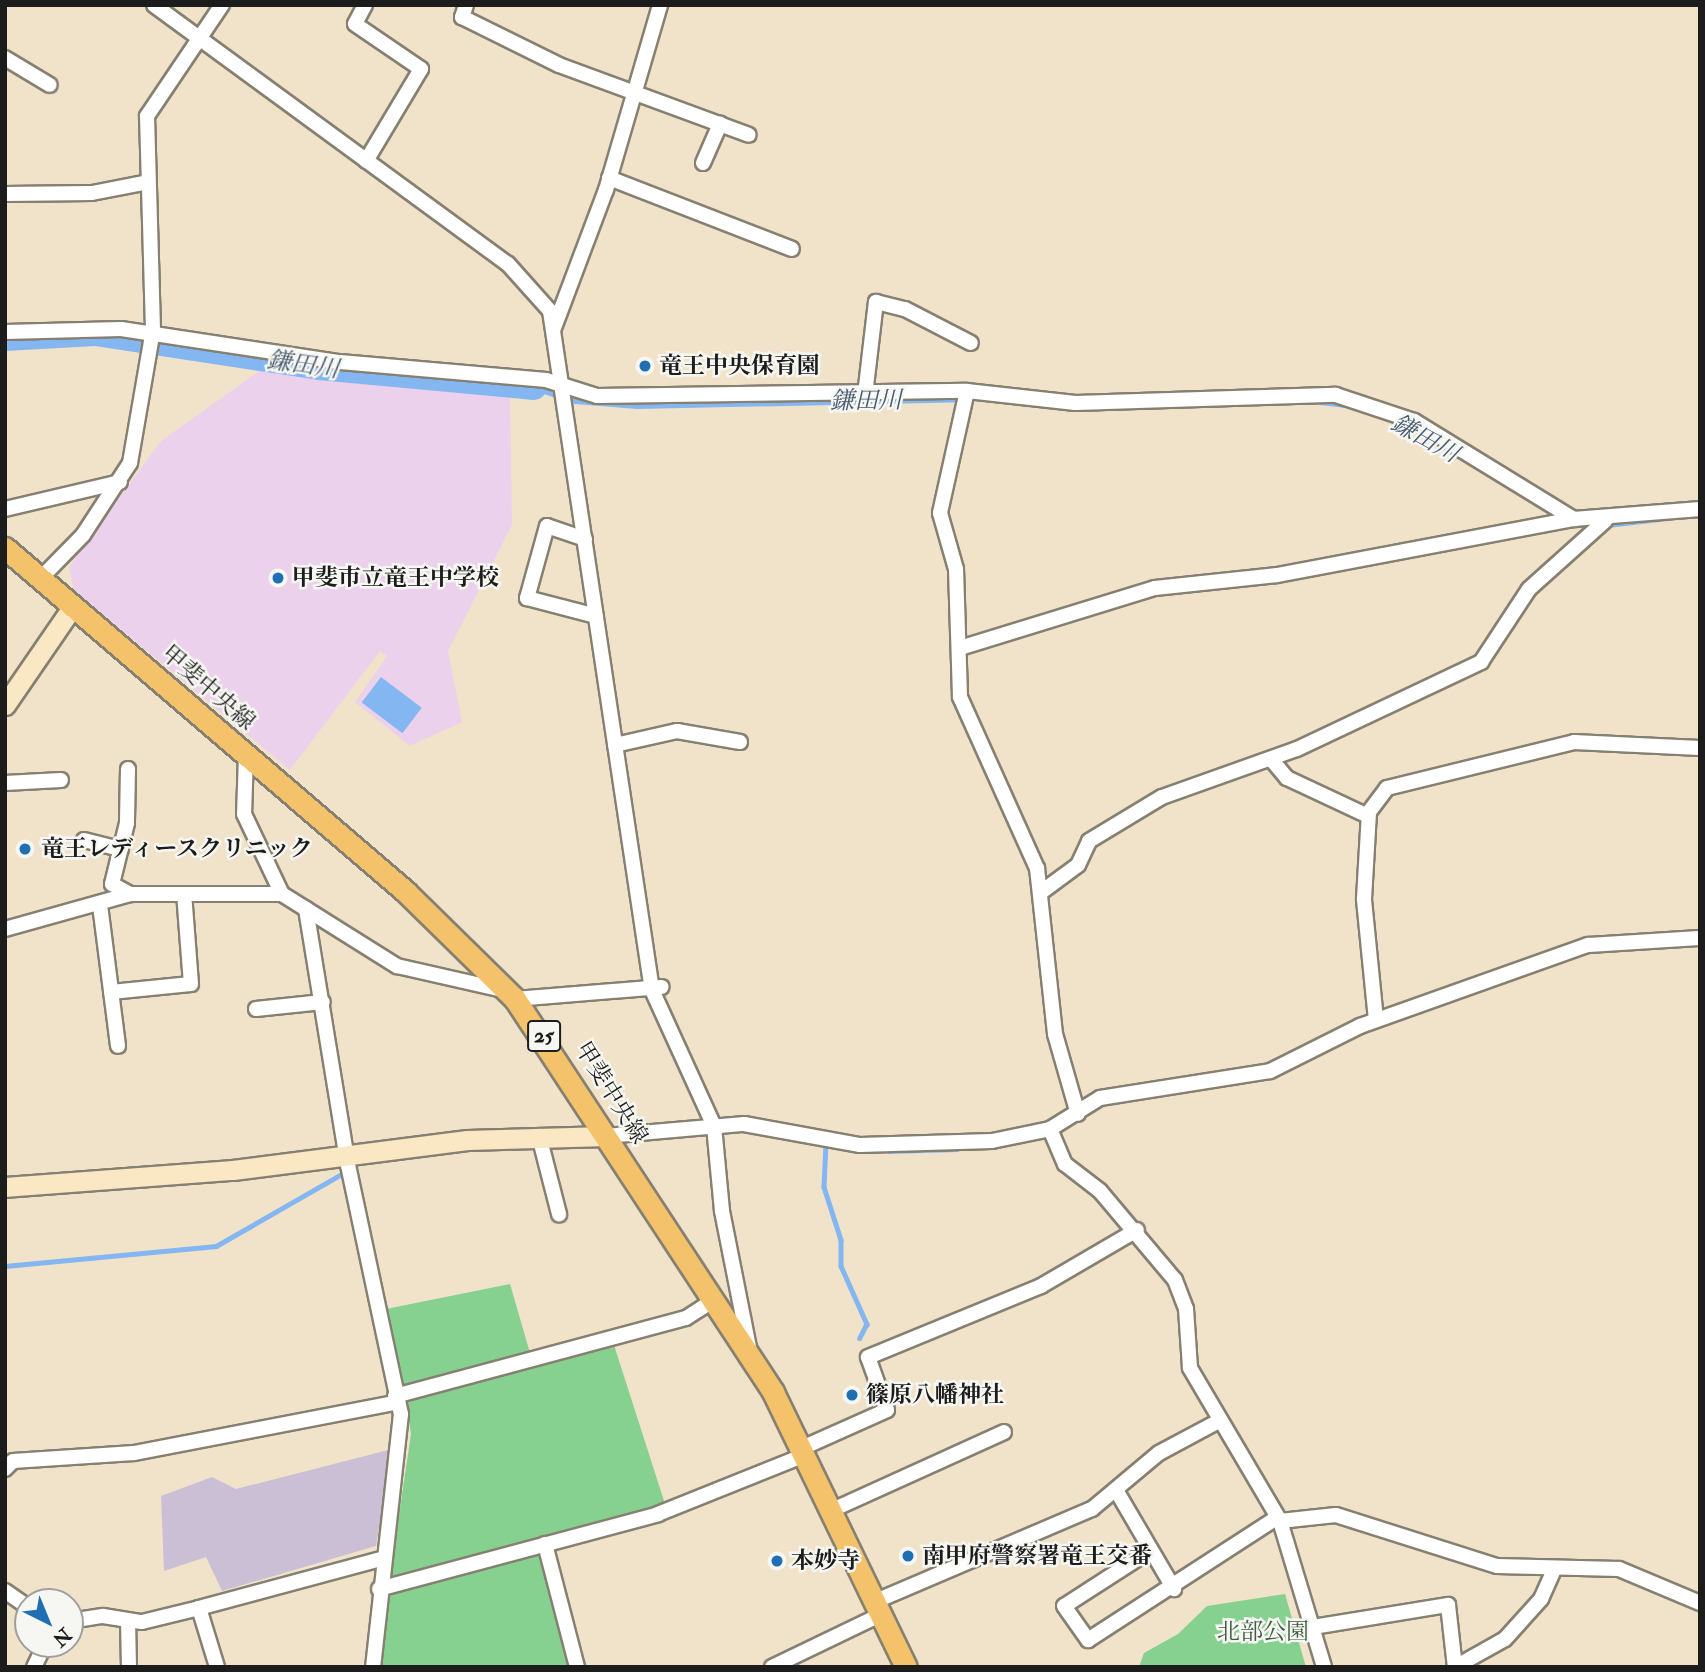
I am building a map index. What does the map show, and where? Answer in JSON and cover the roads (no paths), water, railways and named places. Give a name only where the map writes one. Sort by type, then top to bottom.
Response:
[{"type":"main road","name":"甲斐中央線","points":[[5,548],[470,950],[511,995],[751,1359],[804,1451],[830,1511],[906,1667]]},
{"type":"street","points":[[154,5],[525,278],[554,328],[615,745],[657,989],[714,1126],[722,1211],[751,1359]]},
{"type":"street","points":[[41,578],[83,535],[120,482],[137,430],[152,335],[148,116],[198,37],[222,5]]},
{"type":"street","points":[[365,5],[355,24],[421,69],[366,161]]},
{"type":"street","points":[[466,5],[462,17],[510,42],[749,135]]},
{"type":"street","points":[[554,328],[609,178],[660,5]]},
{"type":"street","points":[[5,58],[51,85]]},
{"type":"street","points":[[703,163],[720,124]]},
{"type":"street","points":[[609,178],[792,249]]},
{"type":"street","points":[[5,194],[92,193],[148,182]]},
{"type":"street","points":[[865,395],[876,302],[905,309],[971,343]]},
{"type":"street","points":[[5,332],[92,326],[562,386],[597,396],[664,399],[967,391],[1075,403],[1357,398],[1414,421],[1574,519]]},
{"type":"street","points":[[967,391],[940,513],[956,569],[963,647],[960,697],[998,788],[1029,843],[1040,893],[1055,1034],[1078,1114]]},
{"type":"street","points":[[5,509],[120,482]]},
{"type":"street","points":[[963,647],[1155,588],[1277,575],[1574,519],[1606,520],[1700,509]]},
{"type":"street","points":[[1040,893],[1078,865],[1088,841],[1162,797],[1271,759],[1481,662],[1529,589],[1606,520]]},
{"type":"street","points":[[585,539],[547,526],[527,598],[596,616]]},
{"type":"street","points":[[5,705],[73,606]]},
{"type":"street","points":[[615,745],[677,731],[740,742]]},
{"type":"street","points":[[1376,1020],[1364,899],[1368,816],[1387,788],[1563,744],[1627,741],[1700,748]]},
{"type":"street","points":[[246,755],[244,814],[282,894]]},
{"type":"street","points":[[1271,759],[1287,778],[1368,816]]},
{"type":"street","points":[[128,769],[121,849],[113,884],[130,894]]},
{"type":"street","points":[[5,783],[61,780]]},
{"type":"street","points":[[84,840],[121,849]]},
{"type":"street","points":[[5,929],[100,905],[130,894],[282,894],[397,966],[511,995],[657,989]]},
{"type":"street","points":[[111,992],[191,984],[184,894]]},
{"type":"street","points":[[100,905],[118,1046]]},
{"type":"street","points":[[306,909],[403,1443],[382,1559],[373,1667]]},
{"type":"street","points":[[5,1187],[539,1136],[606,1136],[744,1124],[860,1145],[930,1148],[1050,1129],[1100,1098],[1270,1071],[1376,1020],[1588,945],[1700,938]]},
{"type":"street","points":[[256,1009],[323,1002]]},
{"type":"street","points":[[1050,1129],[1065,1164],[1137,1230],[1175,1280],[1186,1309],[1190,1368],[1217,1422],[1279,1519],[1324,1667]]},
{"type":"street","points":[[539,1136],[559,1214]]},
{"type":"street","points":[[379,1588],[659,1514],[804,1451],[887,1410],[868,1357],[1041,1286],[1137,1230]]},
{"type":"street","points":[[5,1469],[13,1461],[134,1453],[396,1399],[686,1318],[714,1300]]},
{"type":"street","points":[[772,1667],[879,1607],[1092,1509],[1159,1453],[1217,1422]]},
{"type":"street","points":[[830,1511],[1004,1432]]},
{"type":"street","points":[[1116,1490],[1174,1589]]},
{"type":"street","points":[[1151,1550],[1064,1606],[1088,1640],[1174,1589],[1279,1519],[1336,1515],[1497,1566],[1554,1570],[1619,1569],[1700,1603]]},
{"type":"street","points":[[545,1544],[577,1667]]},
{"type":"street","points":[[84,1621],[128,1620],[199,1608],[382,1559]]},
{"type":"street","points":[[1313,1628],[1448,1605],[1455,1667],[1505,1639],[1541,1599],[1554,1570]]},
{"type":"street","points":[[199,1608],[217,1667]]},
{"type":"street","points":[[128,1620],[129,1667]]},
{"type":"water","points":[[381,677],[422,708],[402,733],[362,703]]},
{"type":"waterway","name":"鎌田川","points":[[5,339],[95,334],[319,368],[534,388]]},
{"type":"waterway","name":"鎌田川","points":[[534,388],[575,401],[637,406],[963,399]]},
{"type":"waterway","name":"鎌田川","points":[[1321,402],[1347,405]]},
{"type":"waterway","name":"鎌田川","points":[[1607,525],[1668,518]]},
{"type":"waterway","name":"鎌田川","points":[[1569,524],[1591,526]]},
{"type":"waterway","points":[[826,1143],[824,1187],[841,1240],[841,1266],[867,1324],[860,1338]]},
{"type":"waterway","points":[[889,1151],[957,1149]]},
{"type":"waterway","points":[[5,1266],[216,1246],[340,1175]]},
{"type":"place","name":"竜王中央保育園","points":[[645,366]]},
{"type":"place","name":"甲斐市立竜王中学校","points":[[278,578]]},
{"type":"place","name":"竜王レディースクリニック","points":[[25,849]]},
{"type":"place","name":"篠原八幡神社","points":[[852,1395]]},
{"type":"place","name":"南甲府警察署竜王交番","points":[[908,1556]]},
{"type":"place","name":"本妙寺","points":[[777,1561]]},
{"type":"park label","name":"北部公園","points":[[1263,1632]]}]
